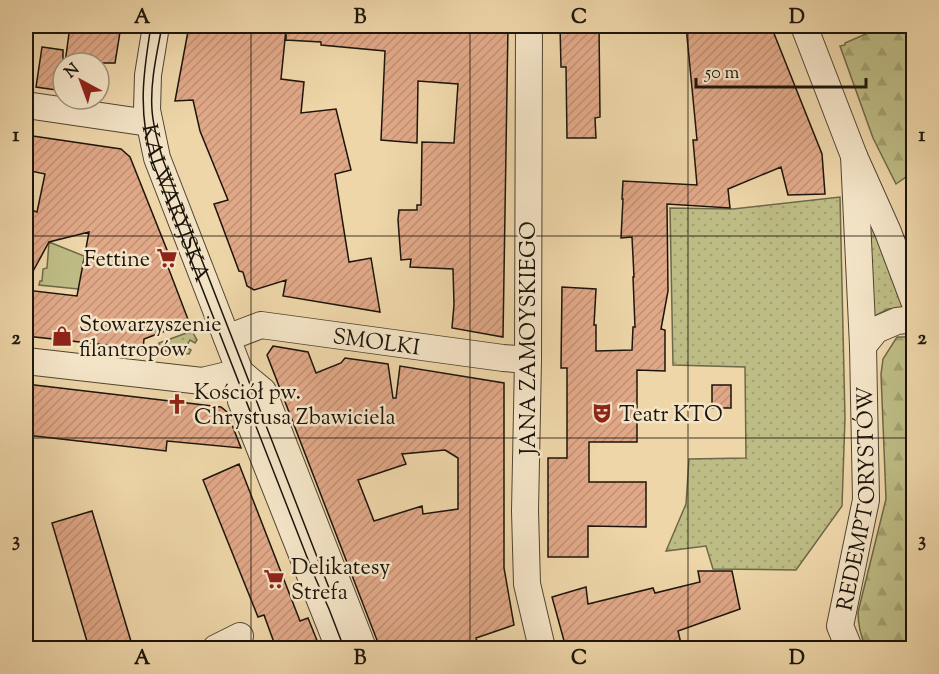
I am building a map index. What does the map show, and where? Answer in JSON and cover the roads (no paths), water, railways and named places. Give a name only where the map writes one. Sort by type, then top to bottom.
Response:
[{"type":"street","name":"KALWARYJSKA","points":[[156,26],[148,75],[147,110],[157,158],[240,372],[245,411],[339,648]]},
{"type":"street","name":"JANA ZAMOYSKIEGO","points":[[529,26],[525,511],[527,584],[542,648]]},
{"type":"street","points":[[804,26],[914,301]]},
{"type":"street","points":[[26,105],[149,123]]},
{"type":"street","name":"REDEMPTORYSTÓW","points":[[849,648],[840,627],[866,500],[863,346],[855,156]]},
{"type":"street","points":[[863,346],[876,330],[897,321],[914,319]]},
{"type":"street","name":"SMOLKI","points":[[227,338],[261,325],[528,360]]},
{"type":"street","points":[[26,361],[202,381],[240,372]]},
{"type":"street","name":"KALWARYJSKA","points":[[240,372],[263,391],[363,648]]},
{"type":"street","points":[[216,648],[240,636]]},
{"type":"tram line","points":[[151,26],[143,109],[152,160],[344,648]]},
{"type":"tram line","points":[[162,26],[154,68],[152,99],[155,129],[163,160],[331,593]]},
{"type":"place","name":"Fettine","points":[[167,258]]},
{"type":"place","name":"Stowarzyszenie filantropów","points":[[62,336]]},
{"type":"place","name":"Kościół pw. Chrystusa Zbawiciela","points":[[177,404]]},
{"type":"place","name":"Teatr KTO","points":[[602,413]]},
{"type":"place","name":"Delikatesy Strefa","points":[[274,579]]}]
